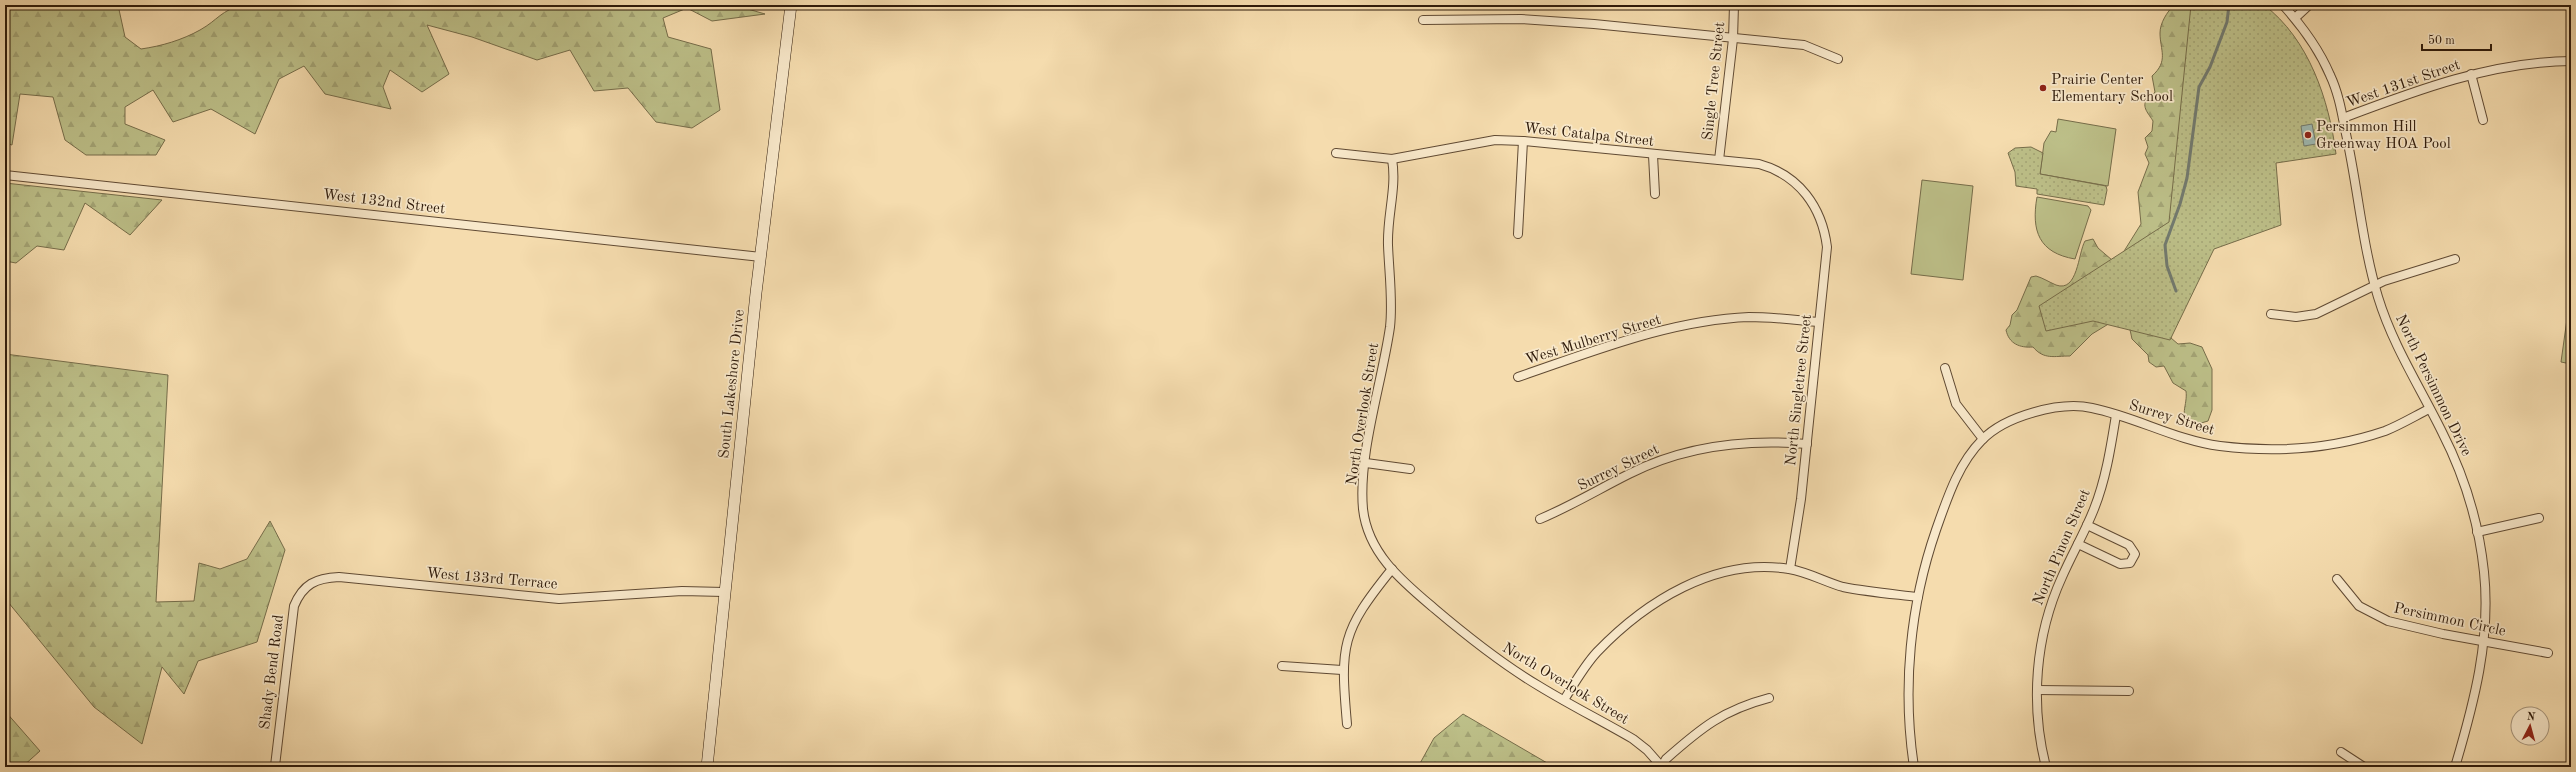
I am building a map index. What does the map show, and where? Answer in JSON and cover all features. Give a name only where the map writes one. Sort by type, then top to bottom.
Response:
[{"type":"street","name":"South Lakeshore Drive","points":[[707,767],[724,592],[761,257],[791,5]]},
{"type":"street","name":"Single Tree Street","points":[[1719,160],[1733,39],[1734,5]]},
{"type":"street","name":"North Persimmon Drive","points":[[2283,5],[2295,18],[2321,57],[2331,76],[2343,118],[2361,223],[2375,287],[2402,358],[2457,465],[2477,532],[2485,589],[2484,641],[2475,698],[2455,767]]},
{"type":"street","points":[[2295,18],[2309,5]]},
{"type":"street","points":[[1423,20],[1521,19],[1579,23],[1804,46],[1838,59]]},
{"type":"street","name":"West 131st Street","points":[[2343,118],[2429,85],[2471,74],[2519,64],[2571,60]]},
{"type":"street","name":"West 131st Street","points":[[2471,74],[2483,120]]},
{"type":"street","name":"West Catalpa Street","points":[[1336,153],[1392,159],[1495,140],[1523,141],[1759,164],[1784,173],[1798,185],[1819,214]]},
{"type":"street","points":[[1518,234],[1523,141]]},
{"type":"street","points":[[1653,154],[1655,194]]},
{"type":"street","name":"North Overlook Street","points":[[1392,159],[1395,178],[1388,242],[1390,326],[1366,463],[1363,509],[1373,543],[1392,569],[1455,625],[1500,661],[1564,700],[1634,739],[1647,750],[1662,767]]},
{"type":"street","name":"West 132nd Street","points":[[5,175],[761,257]]},
{"type":"street","name":"North Singletree Street","points":[[1790,569],[1807,444],[1827,247],[1819,214]]},
{"type":"street","points":[[2271,314],[2296,317],[2316,314],[2419,268],[2454,259]]},
{"type":"street","name":"West Mulberry Street","points":[[1518,378],[1607,346],[1707,321],[1750,317],[1819,322]]},
{"type":"street","points":[[1914,767],[1908,686],[1918,598],[1930,549],[1951,491],[1966,461],[1983,439],[1956,404],[1945,368]]},
{"type":"street","name":"Surrey Street","points":[[1983,439],[2023,415],[2060,406],[2090,407],[2194,441],[2244,449],[2281,450],[2305,448],[2355,440],[2387,430],[2429,409]]},
{"type":"street","name":"North Pinon Street","points":[[2046,767],[2038,720],[2037,690],[2040,653],[2050,607],[2087,525],[2107,467],[2116,415]]},
{"type":"street","name":"Surrey Street","points":[[1540,519],[1571,507],[1630,474],[1684,453],[1742,443],[1779,442],[1807,444]]},
{"type":"street","points":[[1366,463],[1410,469]]},
{"type":"street","points":[[2477,532],[2540,518]]},
{"type":"street","points":[[2078,544],[2120,564],[2130,563],[2135,554],[2129,545],[2087,525]]},
{"type":"street","points":[[1564,700],[1596,653],[1637,616],[1660,599],[1690,584],[1734,571],[1770,567],[1790,569],[1842,586],[1918,598]]},
{"type":"street","points":[[1347,724],[1342,670],[1344,652],[1354,620],[1370,595],[1392,569]]},
{"type":"street","name":"West 133rd Terrace","points":[[308,585],[316,580],[339,577],[526,598],[559,599],[682,591],[724,592]]},
{"type":"street","name":"Persimmon Circle","points":[[2337,579],[2359,606],[2388,621],[2548,653]]},
{"type":"street","name":"Shady Bend Road","points":[[275,766],[292,619],[299,594],[308,585]]},
{"type":"street","points":[[1282,666],[1342,670]]},
{"type":"street","points":[[2037,690],[2129,691]]},
{"type":"street","points":[[1662,767],[1686,741],[1712,722],[1744,705],[1769,698]]},
{"type":"street","points":[[2341,752],[2364,767]]},
{"type":"green space","points":[[5,5],[118,5],[125,37],[141,49],[157,46],[186,37],[200,30],[230,10],[243,5],[734,5],[765,14],[712,21],[687,8],[663,18],[668,37],[711,49],[720,110],[692,128],[656,122],[628,88],[594,91],[570,50],[537,60],[472,37],[427,25],[449,74],[422,92],[390,70],[383,87],[391,109],[325,94],[304,66],[279,79],[255,134],[211,109],[173,122],[153,90],[125,107],[125,124],[165,140],[156,155],[86,155],[65,140],[53,97],[20,94],[12,145],[5,143]]},
{"type":"green space","points":[[2174,5],[2210,5],[2171,338],[2178,344],[2190,343],[2202,347],[2212,369],[2212,410],[2208,421],[2191,426],[2185,419],[2184,415],[2186,391],[2173,383],[2164,366],[2156,367],[2149,362],[2148,355],[2132,339],[2129,325],[2115,320],[2092,334],[2070,356],[2054,357],[2045,356],[2033,347],[2024,347],[2012,342],[2007,335],[2006,330],[2010,325],[2012,315],[2017,310],[2031,277],[2036,276],[2056,285],[2063,286],[2069,283],[2073,278],[2085,241],[2093,239],[2098,248],[2112,260],[2121,256],[2141,224],[2138,192],[2149,163],[2145,154],[2148,147],[2145,138],[2152,131],[2153,121],[2145,108],[2145,102],[2155,92],[2152,76],[2157,71],[2162,60],[2160,33],[2161,25],[2166,14]]},
{"type":"green space","points":[[2191,5],[2264,5],[2280,19],[2305,53],[2314,72],[2328,113],[2336,154],[2276,163],[2281,225],[2214,249],[2170,340],[2093,321],[2046,331],[2039,306],[2169,222]]},
{"type":"green space","points":[[2058,119],[2116,129],[2108,186],[2040,174],[2044,143],[2051,131],[2056,132]]},
{"type":"green space","points":[[2031,147],[2043,153],[2040,174],[2106,186],[2107,190],[2104,205],[2037,194],[2037,189],[2016,186],[2015,172],[2008,153],[2015,148]]},
{"type":"green space","points":[[1922,180],[1973,186],[1963,280],[1911,274]]},
{"type":"green space","points":[[5,183],[162,200],[130,235],[85,203],[64,250],[37,246],[16,263],[5,261]]},
{"type":"green space","points":[[2037,197],[2088,206],[2091,210],[2075,259],[2053,252],[2040,238],[2035,220]]},
{"type":"green space","points":[[2571,290],[2571,364],[2561,362]]},
{"type":"green space","points":[[5,354],[168,375],[156,602],[194,601],[199,563],[220,569],[247,559],[270,521],[285,550],[257,642],[198,661],[184,694],[162,667],[142,744],[94,707],[8,602],[5,592]]},
{"type":"green space","points":[[5,711],[40,751],[22,767],[16,767],[5,759]]},
{"type":"green space","points":[[1463,714],[1554,767],[1418,767],[1434,738]]},
{"type":"water","name":"Persimmon Hill Greenway HOA Pool","points":[[2312,124],[2316,144],[2304,146],[2301,126]]},
{"type":"waterway","points":[[2176,291],[2167,266],[2165,245],[2180,204],[2187,178],[2199,87],[2210,67],[2227,22],[2229,5]]},
{"type":"place","name":"Prairie Center Elementary School","points":[[2043,88]]},
{"type":"place","name":"Persimmon Hill Greenway HOA Pool","points":[[2308,135]]}]
